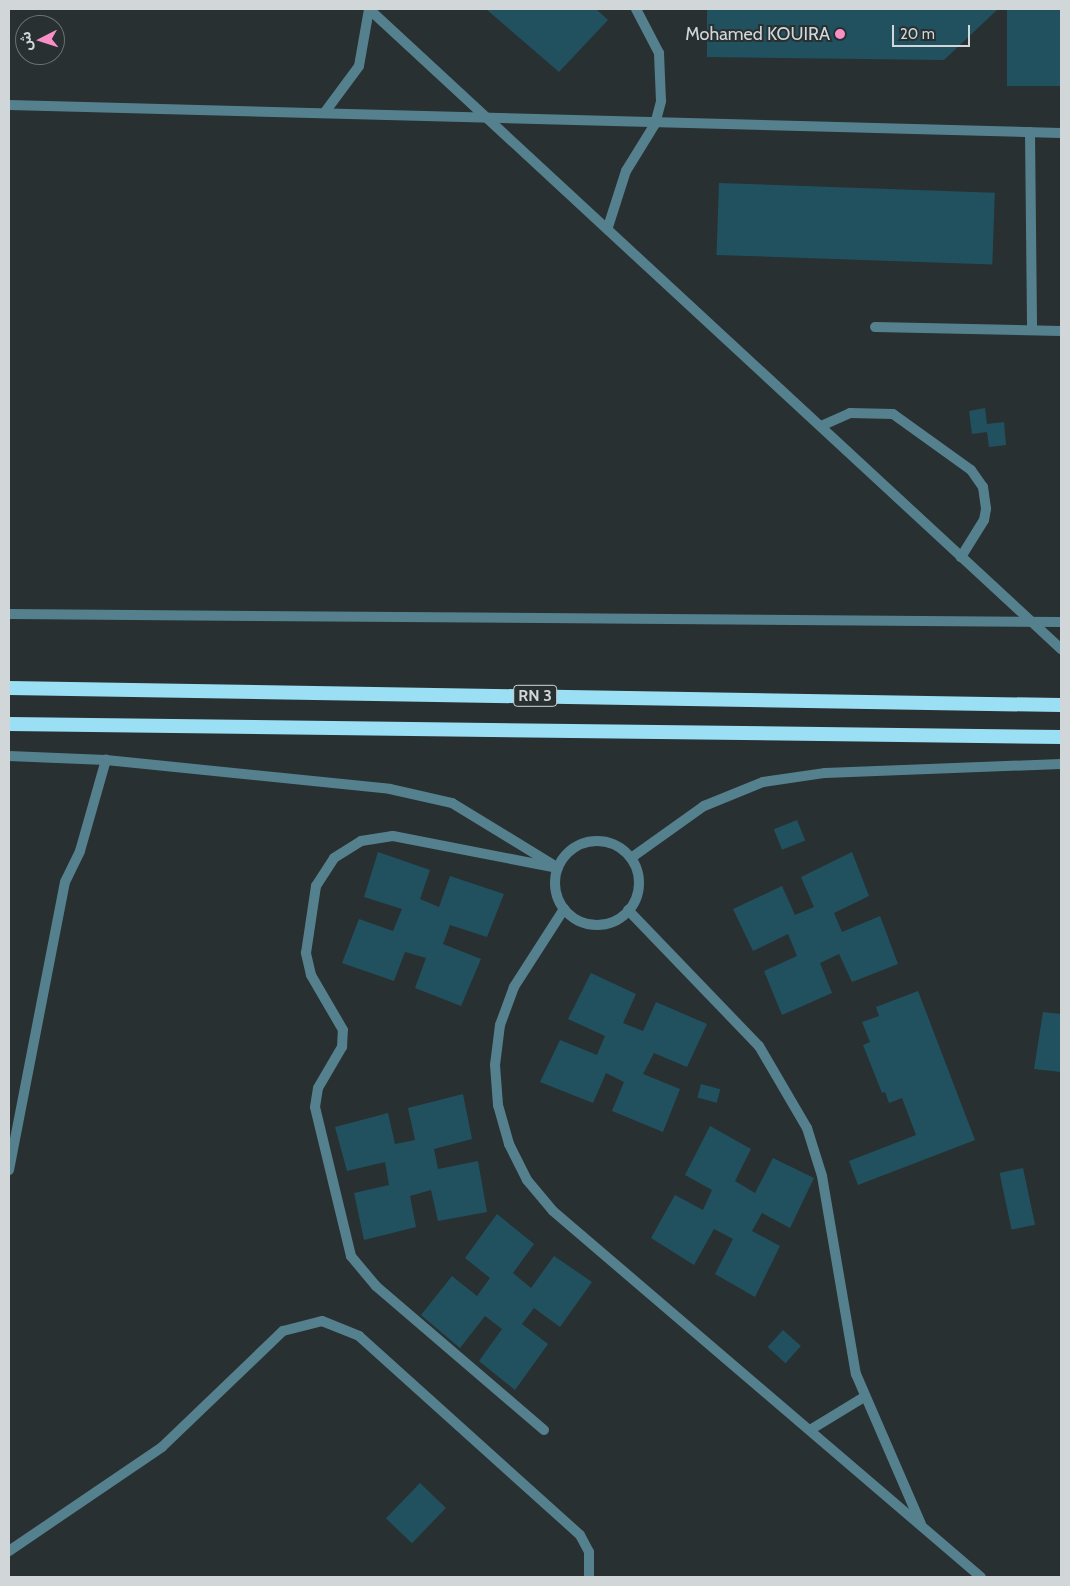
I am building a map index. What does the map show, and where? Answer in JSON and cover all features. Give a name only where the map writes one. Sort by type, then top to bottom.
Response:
[{"type":"highway","name":"RN 3","points":[[9,688],[1061,705]]},
{"type":"highway","name":"RN 3","points":[[9,724],[1061,737]]},
{"type":"street","points":[[325,112],[359,66],[369,9]]},
{"type":"street","points":[[369,9],[484,117],[608,227],[1029,622],[1061,648]]},
{"type":"street","points":[[608,227],[626,171],[655,124],[662,101],[660,61],[651,31],[636,9]]},
{"type":"street","points":[[9,105],[325,112],[655,124],[1061,133]]},
{"type":"street","points":[[1030,132],[1032,330]]},
{"type":"street","points":[[875,327],[1061,331]]},
{"type":"street","points":[[821,426],[850,413],[893,414],[971,470],[983,488],[986,509],[984,520],[961,557]]},
{"type":"street","points":[[9,614],[1061,622]]},
{"type":"street","points":[[9,756],[106,760],[318,780],[452,803],[558,868]]},
{"type":"street","points":[[9,1170],[65,882],[80,851],[106,760]]},
{"type":"street","points":[[631,858],[704,806],[763,782],[825,774],[1061,764]]},
{"type":"street","points":[[544,1430],[376,1286],[351,1256],[316,1107],[318,1088],[342,1048],[343,1030],[311,975],[306,953],[316,886],[334,858],[361,841],[394,836],[558,868]]},
{"type":"street","points":[[588,842],[617,846],[631,858],[638,885],[628,910],[611,922],[596,924],[581,922],[564,909],[555,885],[558,868],[570,851],[588,842]]},
{"type":"street","points":[[564,909],[514,987],[500,1025],[495,1065],[498,1105],[509,1144],[527,1180],[553,1211],[981,1577]]},
{"type":"street","points":[[628,910],[759,1046],[790,1093],[822,1176],[853,1360],[864,1397],[923,1527]]},
{"type":"street","points":[[9,1551],[162,1447],[283,1330],[322,1321],[358,1336],[580,1535],[589,1552],[589,1577]]},
{"type":"street","points":[[810,1430],[864,1397]]},
{"type":"building","points":[[486,9],[596,9],[608,20],[559,72]]},
{"type":"building","name":"Mohamed KOUIRA","points":[[707,9],[998,9],[944,60],[707,57]]},
{"type":"building","points":[[1007,9],[1061,9],[1061,86],[1007,86]]},
{"type":"building","points":[[719,183],[995,193],[992,265],[716,255]]},
{"type":"building","points":[[985,408],[987,424],[1004,422],[1006,445],[989,447],[987,432],[972,434],[969,411]]},
{"type":"building","points":[[797,820],[805,840],[782,850],[774,829]]},
{"type":"building","points":[[378,852],[430,870],[420,899],[439,907],[450,876],[504,894],[487,937],[450,925],[443,944],[481,959],[461,1006],[415,988],[426,958],[405,952],[394,981],[342,963],[359,919],[393,931],[402,909],[364,897]]},
{"type":"building","points":[[852,852],[869,896],[834,913],[842,932],[880,916],[898,964],[852,982],[839,954],[820,963],[832,993],[782,1015],[764,971],[797,956],[788,934],[753,951],[733,909],[782,886],[795,915],[814,907],[801,877]]},
{"type":"building","points":[[591,973],[636,994],[623,1023],[643,1031],[656,1002],[707,1024],[687,1067],[654,1053],[643,1074],[680,1089],[663,1132],[612,1111],[624,1082],[606,1073],[593,1103],[540,1082],[560,1040],[597,1055],[605,1036],[568,1019]]},
{"type":"building","points":[[918,991],[975,1140],[858,1185],[849,1161],[916,1135],[902,1098],[889,1103],[885,1092],[882,1093],[863,1045],[870,1042],[862,1022],[879,1016],[876,1007]]},
{"type":"building","points":[[1043,1012],[1061,1014],[1061,1072],[1034,1069]]},
{"type":"building","points":[[701,1084],[720,1089],[717,1103],[697,1098]]},
{"type":"building","points":[[463,1094],[472,1139],[434,1149],[438,1169],[478,1161],[487,1212],[438,1221],[431,1190],[410,1196],[416,1227],[364,1240],[354,1193],[389,1185],[385,1162],[347,1171],[335,1127],[388,1113],[395,1144],[415,1140],[408,1108]]},
{"type":"building","points":[[710,1126],[751,1149],[735,1181],[755,1193],[773,1158],[814,1178],[790,1228],[762,1213],[752,1231],[780,1246],[755,1297],[715,1274],[733,1239],[714,1229],[694,1265],[651,1238],[675,1195],[703,1210],[712,1190],[685,1175]]},
{"type":"building","points":[[1023,1168],[1035,1225],[1012,1230],[1000,1173]]},
{"type":"building","points":[[497,1214],[534,1244],[513,1273],[531,1288],[554,1256],[592,1282],[560,1327],[534,1308],[522,1324],[548,1344],[515,1390],[479,1361],[502,1329],[485,1316],[460,1348],[421,1315],[452,1276],[477,1296],[490,1278],[465,1258]]},
{"type":"building","points":[[783,1330],[801,1346],[785,1363],[768,1347]]},
{"type":"building","points":[[420,1483],[446,1508],[412,1543],[386,1518]]},
{"type":"place","name":"Mohamed KOUIRA","points":[[840,34]]}]
